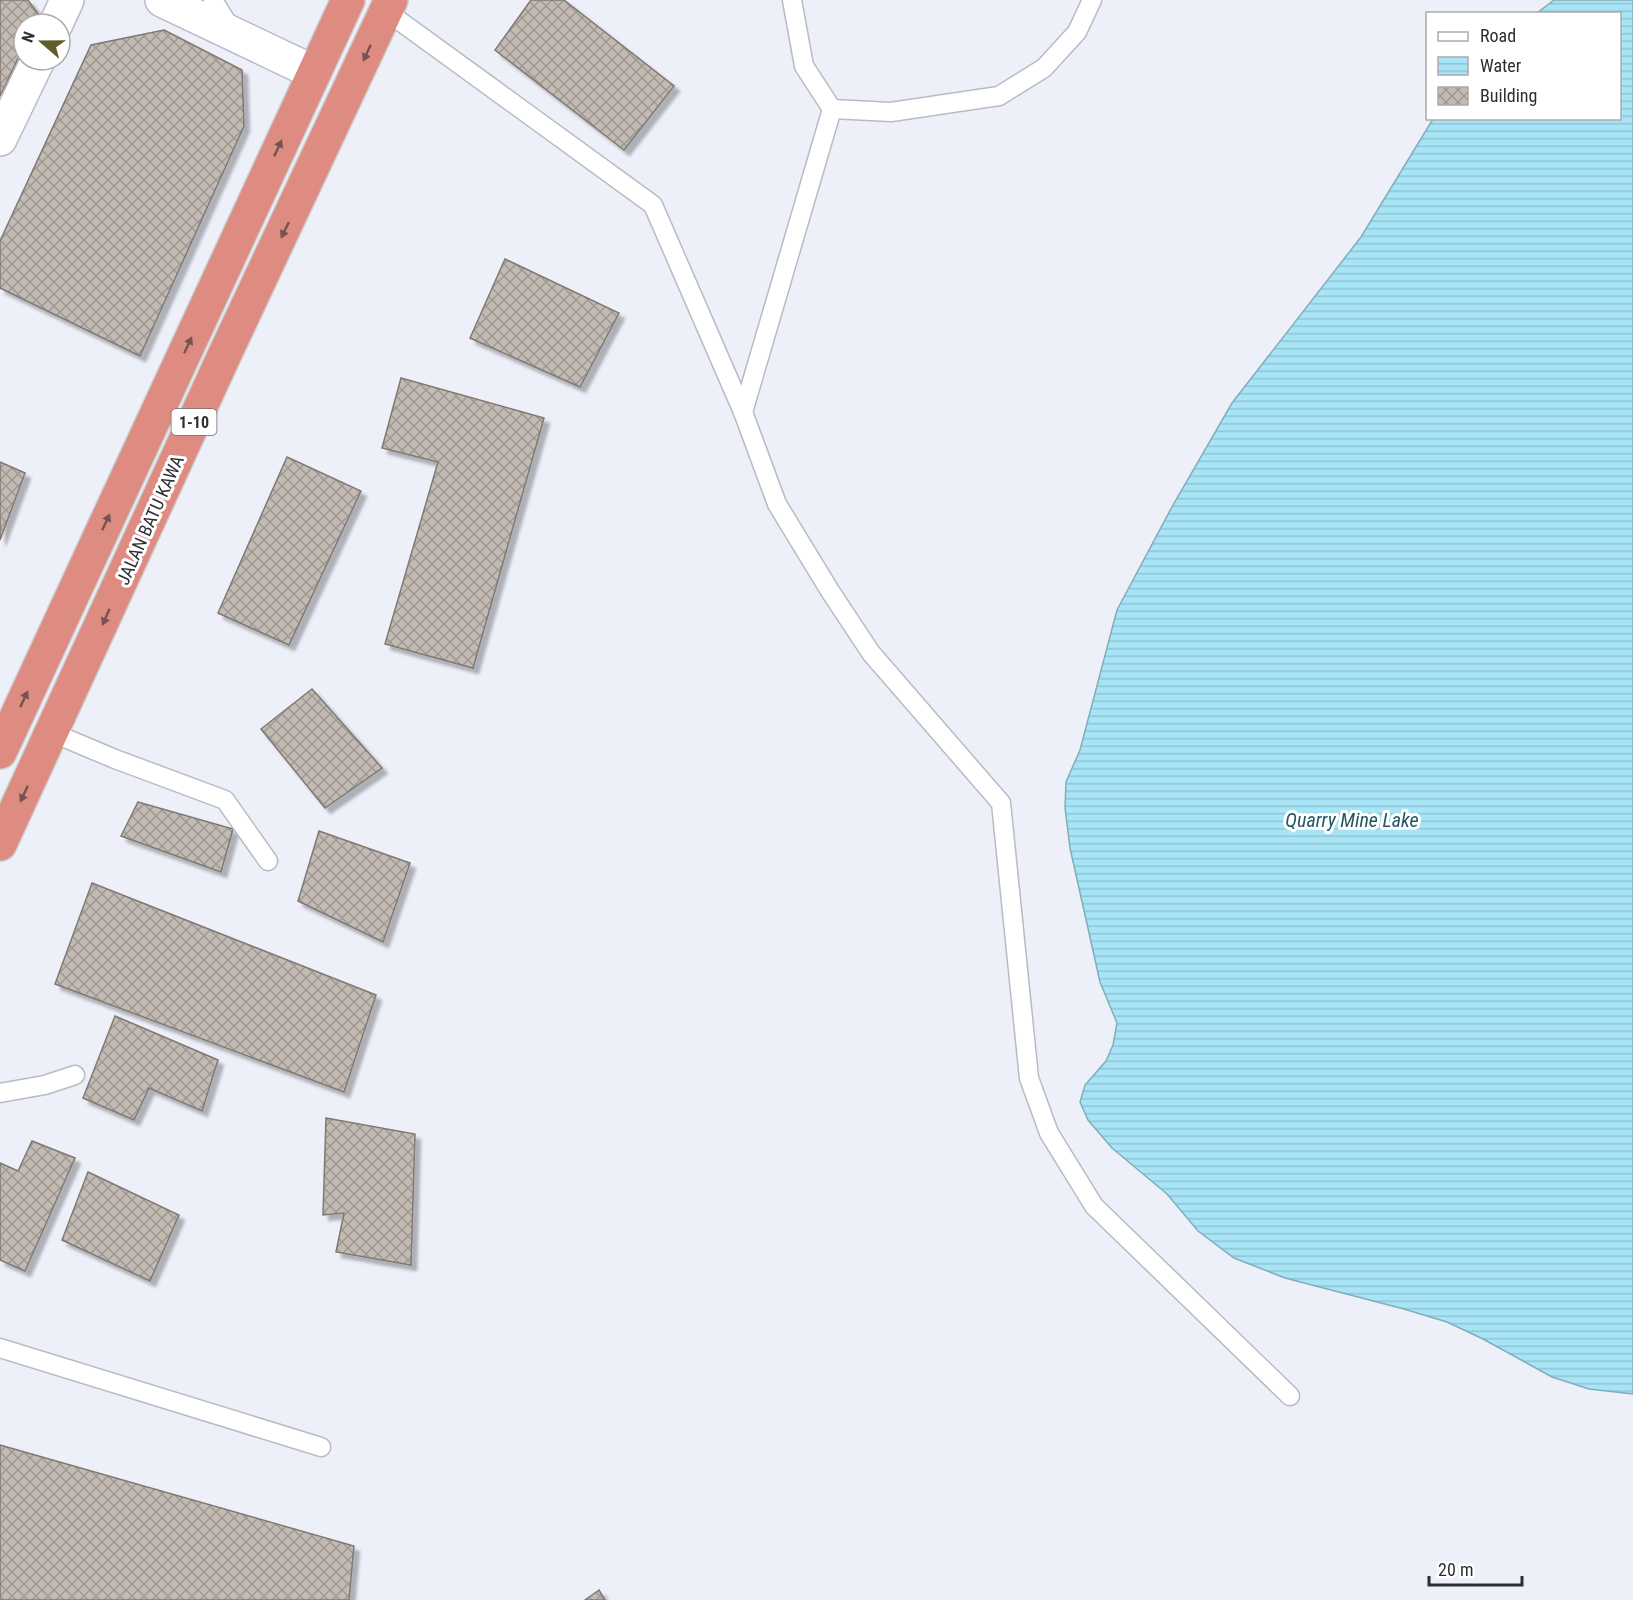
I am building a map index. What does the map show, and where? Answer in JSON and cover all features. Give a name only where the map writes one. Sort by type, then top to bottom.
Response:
[{"type":"highway","name":"1-10","points":[[0,752],[348,0]]},
{"type":"highway","name":"JALAN BATU KAWA","points":[[0,844],[53,733],[224,356],[389,5]]},
{"type":"street","points":[[162,0],[314,72]]},
{"type":"street","points":[[0,139],[32,72]]},
{"type":"lane","points":[[213,0],[234,35]]},
{"type":"lane","points":[[743,412],[832,109],[804,66],[792,0]]},
{"type":"lane","points":[[832,109],[891,112],[999,96],[1044,68],[1077,32],[1092,0]]},
{"type":"lane","points":[[389,5],[652,205],[743,412],[777,504],[871,653],[1001,804],[1029,1078],[1049,1133],[1094,1206],[1290,1396]]},
{"type":"lane","points":[[53,733],[225,800],[268,861]]},
{"type":"lane","points":[[0,1093],[45,1085],[75,1075]]},
{"type":"lane","points":[[0,1348],[321,1448]]},
{"type":"water","name":"Quarry Mine Lake","points":[[1554,0],[1633,0],[1633,1394],[1589,1389],[1552,1377],[1447,1322],[1285,1278],[1234,1258],[1198,1231],[1167,1194],[1112,1148],[1088,1120],[1080,1102],[1085,1085],[1106,1061],[1113,1045],[1117,1023],[1100,982],[1070,848],[1065,808],[1066,782],[1080,750],[1117,610],[1173,505],[1232,403],[1361,237],[1432,120],[1621,120],[1621,12],[1538,12]]},
{"type":"building","points":[[0,0],[28,0],[37,12],[12,12],[12,71],[0,96]]},
{"type":"building","points":[[531,0],[564,0],[674,86],[624,150],[495,50]]},
{"type":"building","points":[[164,30],[242,70],[244,126],[140,356],[0,288],[0,241],[91,45]]},
{"type":"building","points":[[505,259],[619,313],[580,387],[470,338]]},
{"type":"building","points":[[401,378],[544,418],[473,668],[385,644],[438,462],[382,448]]},
{"type":"building","points":[[287,457],[361,491],[289,645],[218,613]]},
{"type":"building","points":[[0,462],[25,473],[0,540]]},
{"type":"building","points":[[312,689],[382,768],[325,808],[261,729]]},
{"type":"building","points":[[138,802],[233,829],[221,872],[121,836]]},
{"type":"building","points":[[319,831],[410,863],[383,942],[298,901]]},
{"type":"building","points":[[92,883],[376,995],[344,1092],[55,984]]},
{"type":"building","points":[[115,1016],[218,1060],[202,1111],[149,1088],[134,1120],[83,1098]]},
{"type":"building","points":[[326,1118],[415,1134],[411,1265],[336,1252],[344,1213],[323,1215]]},
{"type":"building","points":[[32,1141],[75,1158],[25,1271],[0,1260],[0,1163],[18,1171]]},
{"type":"building","points":[[88,1172],[179,1215],[150,1281],[62,1240]]},
{"type":"building","points":[[0,1445],[354,1546],[349,1600],[0,1600]]},
{"type":"building","points":[[599,1590],[605,1600],[585,1600]]}]
